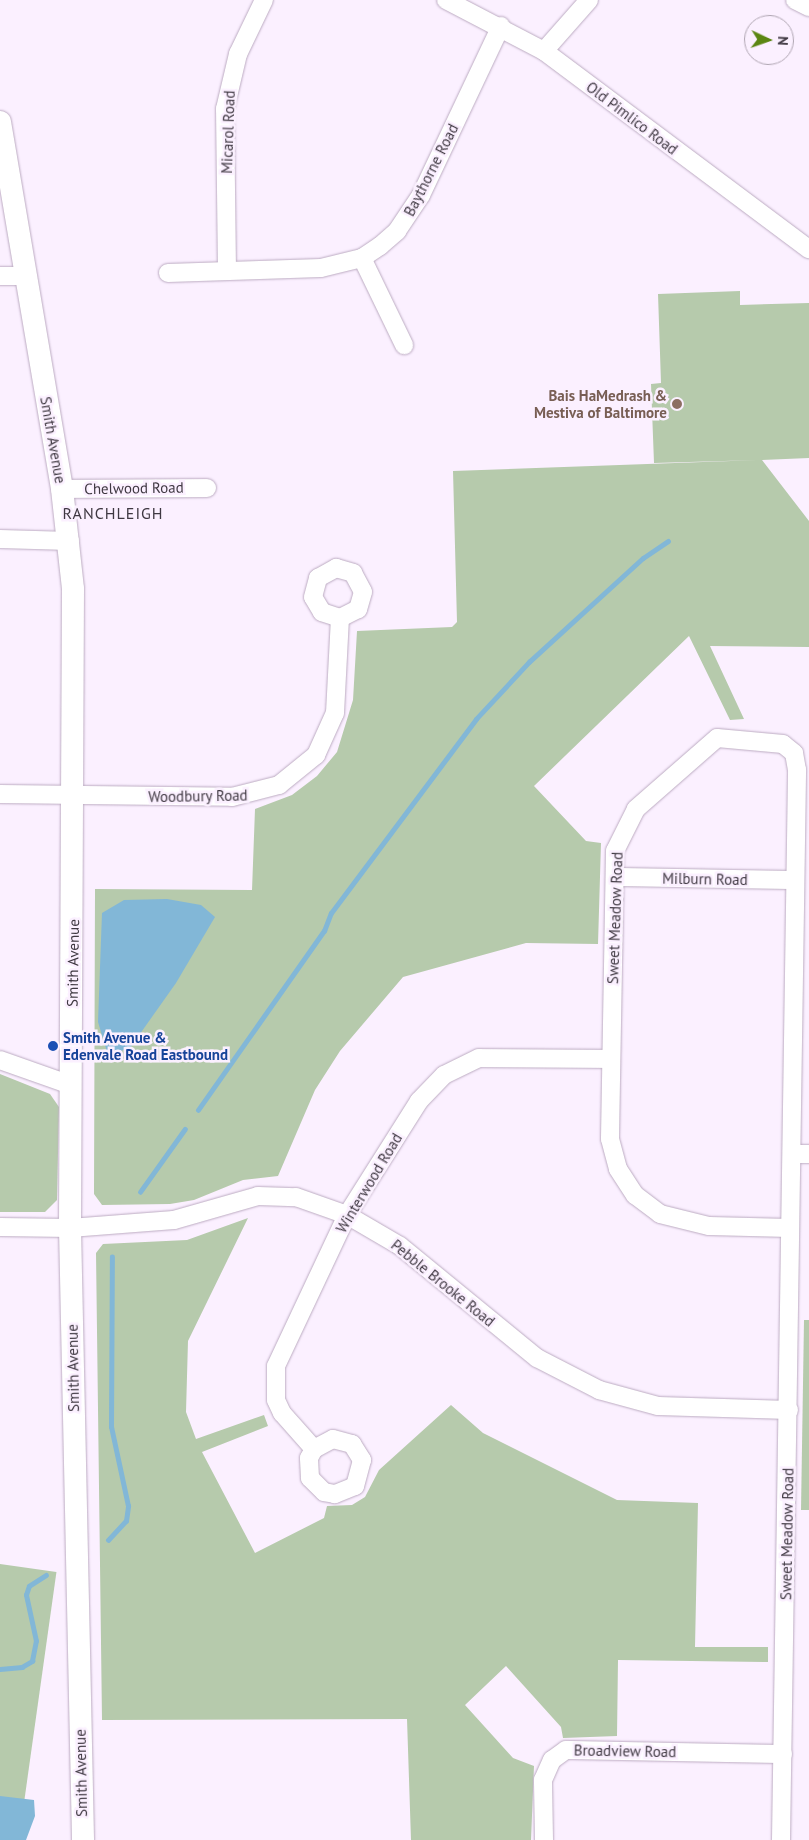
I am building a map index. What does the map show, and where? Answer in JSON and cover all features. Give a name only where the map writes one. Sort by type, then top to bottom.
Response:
[{"type":"main road","name":"Smith Avenue","points":[[0,122],[24,276],[70,541],[75,797],[70,1228],[82,1840]]},
{"type":"street","name":"Micarol Road","points":[[227,271],[226,110],[238,54],[264,0]]},
{"type":"street","name":"Old Pimlico Road","points":[[446,0],[501,26],[544,51],[809,249]]},
{"type":"street","points":[[544,51],[589,0]]},
{"type":"street","points":[[796,0],[809,7]]},
{"type":"street","name":"Baythorne Road","points":[[168,273],[321,268],[362,258],[408,217],[501,26]]},
{"type":"street","points":[[362,258],[404,344]]},
{"type":"street","points":[[0,276],[24,276]]},
{"type":"street","name":"Chelwood Road","points":[[62,489],[207,488]]},
{"type":"street","points":[[0,539],[70,541]]},
{"type":"street","name":"Woodbury Road","points":[[0,794],[75,797],[255,795],[299,773],[327,737],[336,713],[340,618]]},
{"type":"street","name":"Sweet Meadow Road","points":[[782,1840],[790,1228],[801,1154],[794,754],[783,744],[717,738],[636,809],[615,851],[610,1139],[618,1169],[635,1194],[680,1222],[790,1228]]},
{"type":"street","name":"Milburn Road","points":[[615,877],[795,880]]},
{"type":"street","name":"Winterwood Road","points":[[314,1448],[282,1413],[276,1400],[276,1366],[347,1214],[419,1100],[430,1086],[461,1065],[503,1056],[610,1060]]},
{"type":"street","points":[[0,1060],[71,1085]]},
{"type":"street","name":"Pebble Brooke Road","points":[[0,1227],[70,1228],[174,1220],[258,1196],[296,1197],[347,1214],[419,1260],[537,1358],[599,1390],[658,1406],[789,1410]]},
{"type":"street","name":"Broadview Road","points":[[544,1840],[543,1780],[552,1760],[566,1750],[783,1754]]},
{"type":"green space","points":[[740,291],[740,305],[809,303],[809,458],[762,460],[809,521],[809,647],[710,646],[744,719],[730,720],[689,636],[534,786],[586,841],[601,843],[598,944],[526,943],[403,977],[340,1051],[315,1090],[278,1176],[243,1180],[194,1200],[170,1204],[102,1205],[94,1194],[95,889],[252,890],[255,809],[292,795],[317,776],[337,752],[353,700],[357,631],[452,627],[457,622],[453,471],[759,460],[654,463],[651,384],[661,383],[658,294]]},
{"type":"green space","points":[[0,1074],[50,1094],[59,1107],[57,1200],[45,1212],[0,1212]]},
{"type":"green space","points":[[248,1218],[188,1341],[186,1412],[196,1439],[264,1415],[268,1426],[202,1452],[255,1553],[324,1518],[327,1506],[352,1505],[365,1497],[379,1470],[451,1405],[483,1433],[617,1500],[698,1503],[695,1647],[768,1647],[768,1662],[618,1660],[617,1736],[563,1738],[561,1727],[506,1666],[465,1705],[513,1758],[534,1766],[531,1840],[411,1840],[407,1719],[102,1720],[96,1253],[103,1244],[187,1240]]},
{"type":"green space","points":[[804,1320],[809,1320],[809,1510],[801,1510]]},
{"type":"green space","points":[[0,1564],[56,1572],[19,1840],[0,1840]]},
{"type":"water","points":[[167,899],[201,905],[215,917],[176,983],[130,1048],[108,1055],[98,1022],[102,913],[124,900]]},
{"type":"water","points":[[0,1796],[34,1800],[35,1816],[26,1840],[0,1840]]},
{"type":"waterway","points":[[198,1110],[324,931],[331,913],[476,719],[529,662],[643,558],[668,541]]},
{"type":"waterway","points":[[140,1192],[185,1129]]},
{"type":"waterway","points":[[108,1540],[126,1521],[128,1506],[111,1427],[112,1257]]},
{"type":"waterway","points":[[0,1669],[22,1667],[32,1661],[36,1641],[26,1595],[29,1586],[46,1575]]},
{"type":"place","name":"Bais HaMedrash & Mestiva of Baltimore","points":[[677,404]]},
{"type":"place","name":"Smith Avenue & Edenvale Road Eastbound","points":[[53,1046]]},
{"type":"district","name":"RANCHLEIGH","points":[[113,513]]}]
